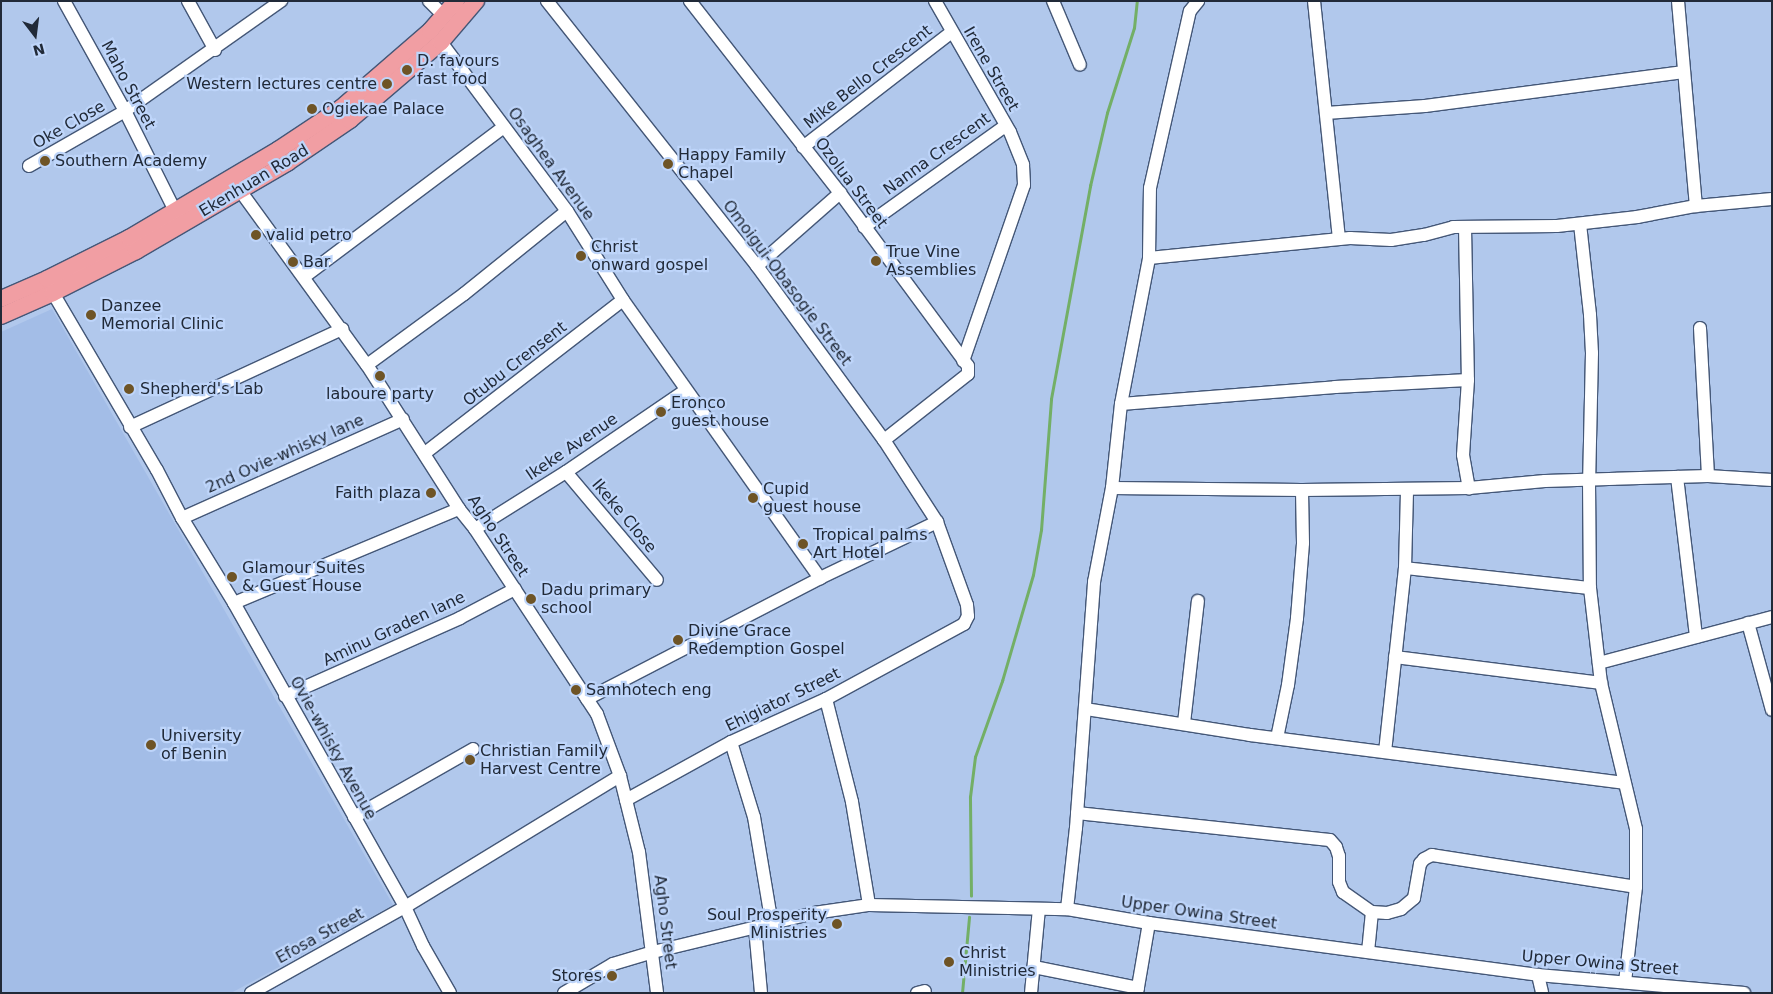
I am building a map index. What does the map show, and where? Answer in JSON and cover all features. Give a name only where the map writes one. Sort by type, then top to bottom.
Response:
[{"type":"main road","name":"Ekenhuan Road","points":[[1,316],[53,293],[136,251],[236,185],[341,108],[430,31],[456,1]]},
{"type":"main road","name":"Ekenhuan Road","points":[[1,299],[47,280],[174,211],[236,185],[350,120],[441,42],[476,1]]},
{"type":"street","name":"Maho Street","points":[[64,1],[125,111],[174,211]]},
{"type":"street","points":[[188,1],[215,50]]},
{"type":"street","name":"Oke Close","points":[[29,166],[125,111],[215,50],[281,1]]},
{"type":"street","points":[[429,1],[444,16]]},
{"type":"street","name":"Omoigui-Obasogie Street","points":[[546,1],[757,266],[884,440],[937,522],[967,606]]},
{"type":"street","name":"Ozolua Street","points":[[690,1],[840,193],[964,361]]},
{"type":"street","name":"Irene Street","points":[[934,1],[1010,132],[1023,165],[1024,185],[964,361]]},
{"type":"street","points":[[1053,1],[1080,65]]},
{"type":"street","points":[[1067,909],[1086,709],[1094,582],[1112,488],[1121,404],[1150,258],[1150,188],[1190,11],[1198,1]]},
{"type":"street","points":[[1314,1],[1339,239]]},
{"type":"street","points":[[1678,1],[1696,206]]},
{"type":"street","name":"Mike Bello Crescent","points":[[803,146],[952,32]]},
{"type":"street","name":"Osaghea Avenue","points":[[441,42],[567,211],[623,300],[820,578]]},
{"type":"street","points":[[1326,113],[1425,106],[1684,72]]},
{"type":"street","name":"Nanna Crescent","points":[[864,227],[1005,126]]},
{"type":"street","points":[[304,276],[504,127]]},
{"type":"street","name":"Agho Street","points":[[236,185],[342,328],[425,453],[459,509],[475,529],[597,714],[620,776],[639,852],[657,993]]},
{"type":"street","points":[[757,266],[840,193]]},
{"type":"street","points":[[1150,258],[1339,239],[1391,240],[1424,235],[1453,227],[1580,224],[1637,217],[1696,206],[1772,199]]},
{"type":"street","points":[[367,365],[464,294],[567,211]]},
{"type":"street","points":[[1580,224],[1590,315],[1592,353],[1589,481],[1590,588],[1601,683],[1636,830],[1636,887],[1625,982]]},
{"type":"street","points":[[1465,227],[1468,380],[1463,454],[1470,488]]},
{"type":"street","name":"Ovie-whisky Avenue","points":[[53,293],[130,428],[157,470],[182,518],[234,604],[405,907],[423,946],[450,993]]},
{"type":"street","name":"Otubu Crensent","points":[[425,453],[623,300]]},
{"type":"street","points":[[130,428],[342,328]]},
{"type":"street","points":[[1700,328],[1708,476]]},
{"type":"street","points":[[884,440],[968,374],[968,366],[964,361]]},
{"type":"street","points":[[1121,404],[1335,387],[1468,380]]},
{"type":"street","name":"Ikeke Avenue","points":[[475,529],[566,472],[686,390]]},
{"type":"street","name":"2nd Ovie-whisky lane","points":[[182,518],[402,419]]},
{"type":"street","name":"Ikeke Close","points":[[566,472],[657,580]]},
{"type":"street","points":[[1112,488],[1302,490],[1470,488],[1545,481],[1708,476],[1772,480]]},
{"type":"street","points":[[1677,477],[1696,637]]},
{"type":"street","points":[[1385,752],[1405,568],[1407,489]]},
{"type":"street","points":[[1276,738],[1288,685],[1297,618],[1303,543],[1302,490]]},
{"type":"street","points":[[234,604],[459,509]]},
{"type":"street","points":[[587,699],[820,578],[937,522]]},
{"type":"street","points":[[1405,568],[1590,588]]},
{"type":"street","name":"Aminu Graden lane","points":[[286,696],[460,618],[515,590]]},
{"type":"street","points":[[1184,723],[1198,601]]},
{"type":"street","name":"Ehigiator Street","points":[[626,800],[731,742],[826,699],[964,624],[968,616],[967,606]]},
{"type":"street","points":[[1599,663],[1772,617]]},
{"type":"street","points":[[1748,623],[1772,710]]},
{"type":"street","points":[[1395,657],[1601,683]]},
{"type":"street","points":[[826,699],[852,802],[869,905]]},
{"type":"street","points":[[1086,709],[1276,738],[1624,783]]},
{"type":"street","points":[[731,742],[754,817],[772,924]]},
{"type":"street","points":[[354,816],[473,749]]},
{"type":"street","name":"Efosa Street","points":[[251,993],[405,907],[620,776]]},
{"type":"street","points":[[1077,813],[1330,840],[1336,847],[1339,856],[1339,882],[1343,892],[1372,912],[1386,913],[1401,909],[1414,898],[1420,864],[1424,859],[1432,855],[1636,887]]},
{"type":"street","name":"Upper Owina Street","points":[[564,993],[613,964],[653,952],[814,913],[869,905],[1067,909],[1149,924],[1538,975],[1625,982],[1641,988],[1744,993]]},
{"type":"street","points":[[1031,993],[1039,909]]},
{"type":"street","points":[[1368,952],[1372,912]]},
{"type":"street","points":[[1034,967],[1138,990],[1149,924]]},
{"type":"street","points":[[755,928],[761,993]]},
{"type":"street","points":[[1538,975],[1542,993]]},
{"type":"shaded area","name":"University of Benin","points":[[52,309],[393,905],[231,993],[1,993],[1,332]]},
{"type":"waterway","points":[[971,896],[970,797],[975,757],[1002,681],[1033,575],[1041,530],[1051,399],[1090,186],[1107,113],[1134,28],[1137,1]]},
{"type":"waterway","points":[[962,993],[969,917]]},
{"type":"place","name":"D. favours fast food","points":[[407,70]]},
{"type":"place","name":"Western lectures centre","points":[[387,84]]},
{"type":"place","name":"Ogiekae Palace","points":[[312,109]]},
{"type":"place","name":"Southern Academy","points":[[45,161]]},
{"type":"place","name":"Happy Family Chapel","points":[[668,164]]},
{"type":"place","name":"valid petro","points":[[256,235]]},
{"type":"place","name":"Christ onward gospel","points":[[581,256]]},
{"type":"place","name":"True Vine Assemblies","points":[[876,261]]},
{"type":"place","name":"Bar","points":[[293,262]]},
{"type":"place","name":"Danzee Memorial Clinic","points":[[91,315]]},
{"type":"place","name":"laboure party","points":[[380,376]]},
{"type":"place","name":"Shepherd's Lab","points":[[129,389]]},
{"type":"place","name":"Eronco guest house","points":[[661,412]]},
{"type":"place","name":"Faith plaza","points":[[431,493]]},
{"type":"place","name":"Cupid guest house","points":[[753,498]]},
{"type":"place","name":"Tropical palms Art Hotel","points":[[803,544]]},
{"type":"place","name":"Glamour Suites & Guest House","points":[[232,577]]},
{"type":"place","name":"Dadu primary school","points":[[531,599]]},
{"type":"place","name":"Divine Grace Redemption Gospel","points":[[678,640]]},
{"type":"place","name":"Samhotech eng","points":[[576,690]]},
{"type":"place","name":"University of Benin","points":[[151,745]]},
{"type":"place","name":"Christian Family Harvest Centre","points":[[470,760]]},
{"type":"place","name":"Soul Prosperity Ministries","points":[[837,924]]},
{"type":"place","name":"Christ Ministries","points":[[949,962]]},
{"type":"place","name":"Stores","points":[[612,976]]}]
